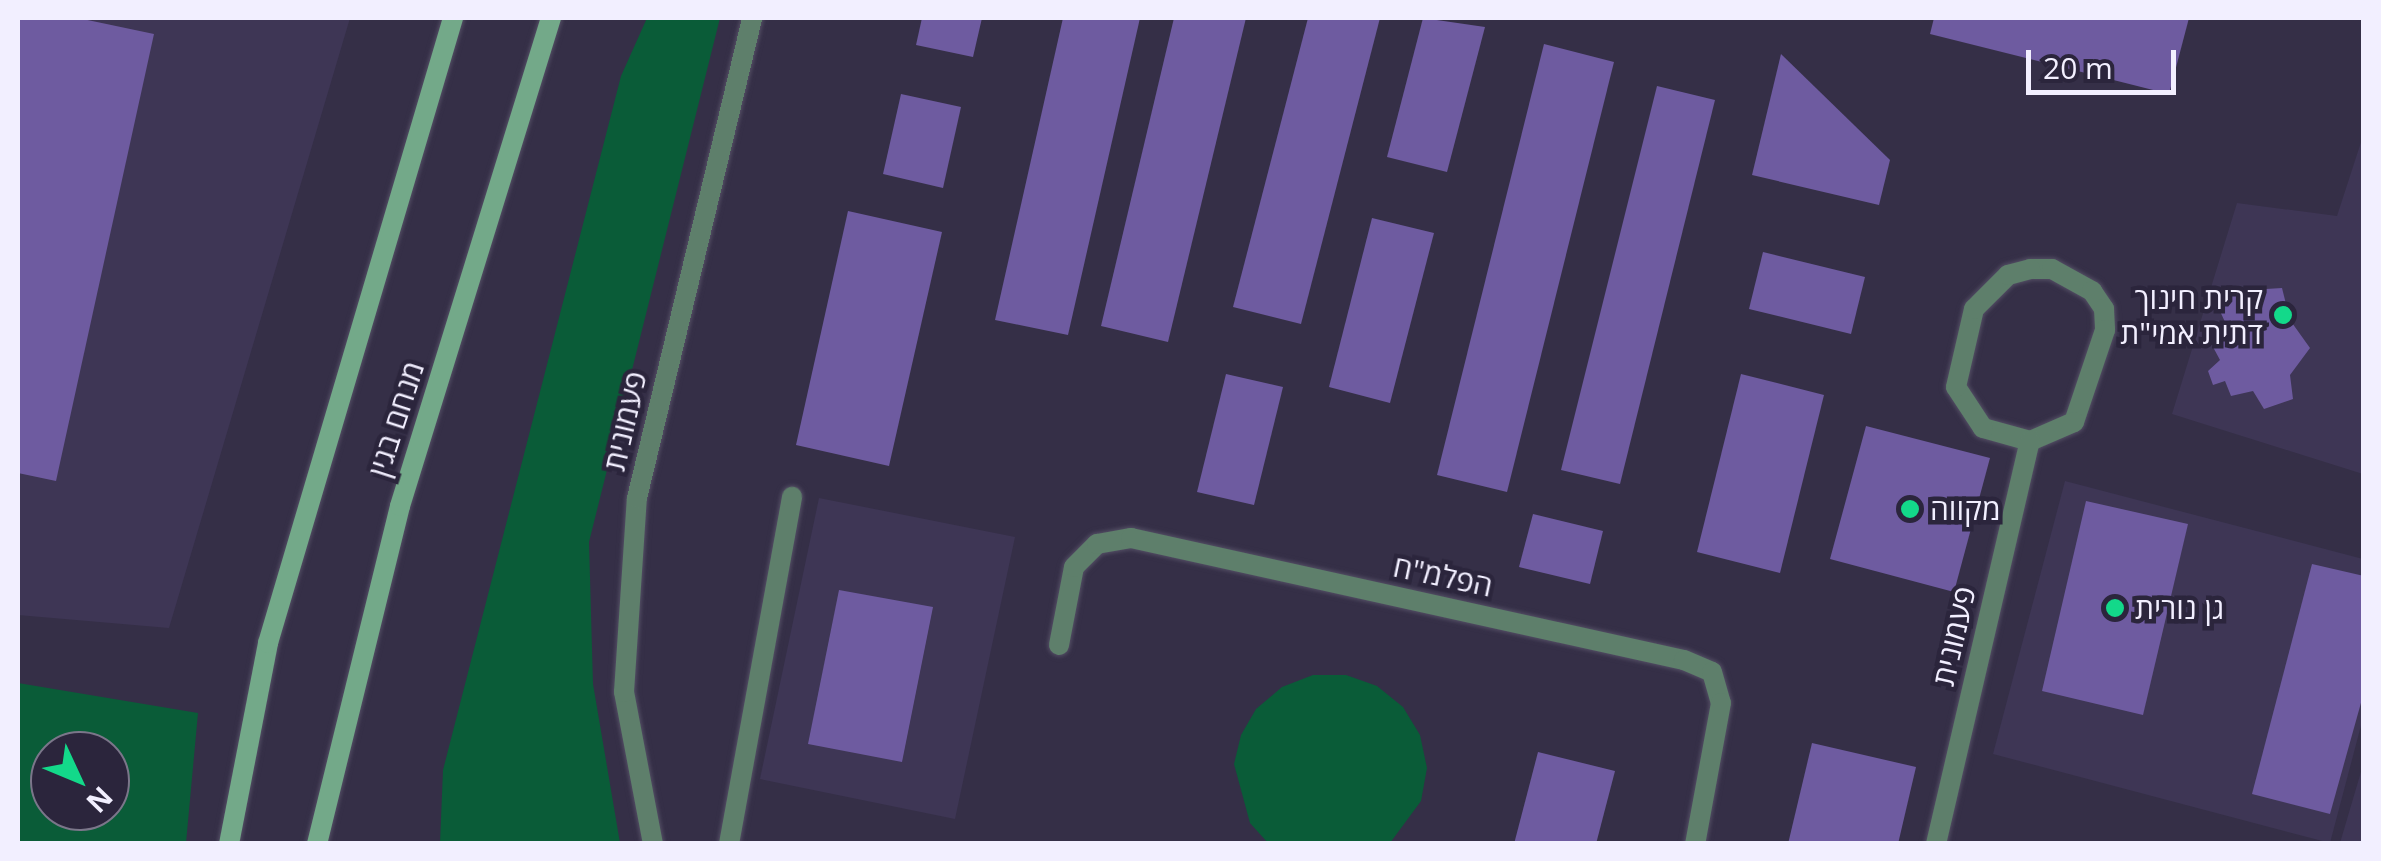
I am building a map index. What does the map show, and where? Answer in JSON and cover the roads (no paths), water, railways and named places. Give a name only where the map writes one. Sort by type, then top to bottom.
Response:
[{"type":"main road","name":"מנחם בגין","points":[[229,844],[268,643],[453,18]]},
{"type":"main road","name":"מנחם בגין","points":[[317,844],[400,506],[551,18]]},
{"type":"street","name":"פעמונית","points":[[654,844],[624,692],[637,498],[752,18]]},
{"type":"street","points":[[2052,269],[2092,291],[2104,309],[2105,330],[2074,422],[2030,441],[1983,428],[1956,387],[1974,310],[1988,290],[2008,275],[2052,269]]},
{"type":"street","name":"פעמונית","points":[[1936,844],[2030,441]]},
{"type":"street","points":[[729,844],[792,497]]},
{"type":"street","name":"הפלמ\"ח","points":[[1059,645],[1074,567],[1096,544],[1131,538],[1684,660],[1712,672],[1722,703],[1695,844]]},
{"type":"place","name":"קרית חינוך דתית אמי\"ת","points":[[2283,315]]},
{"type":"place","name":"מקווה","points":[[1910,509]]},
{"type":"place","name":"גן נורית","points":[[2115,608]]}]
